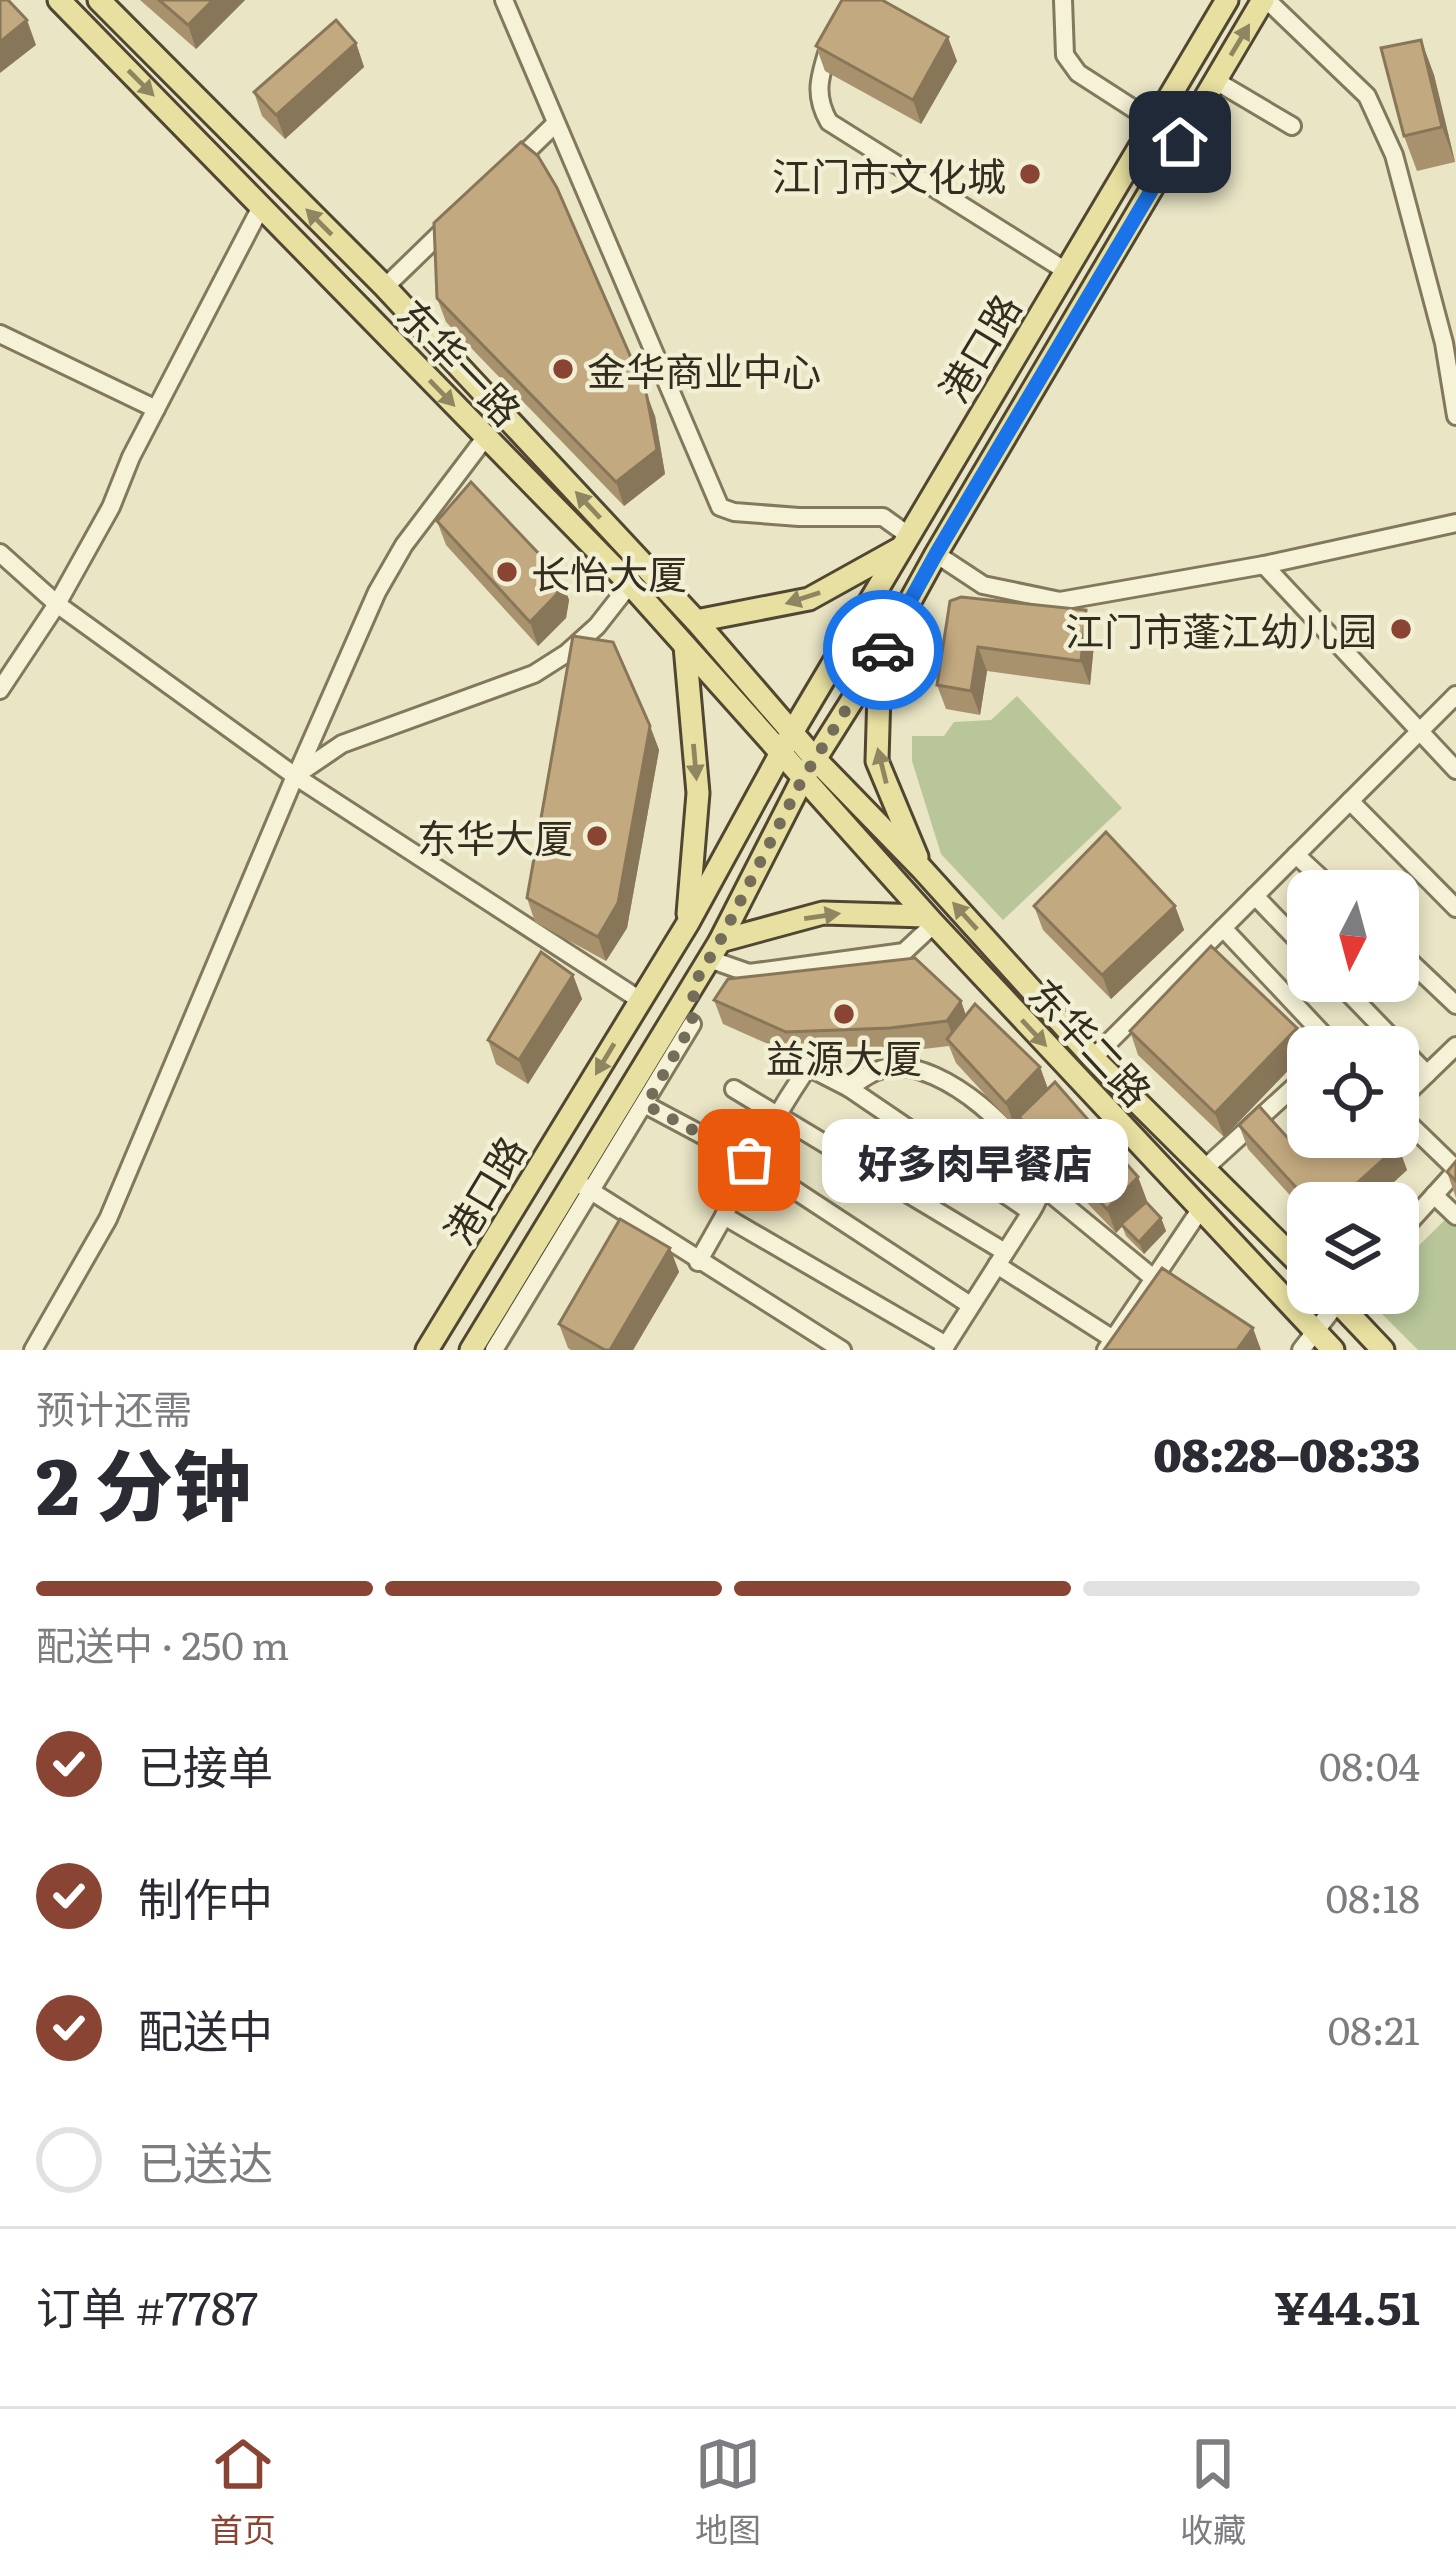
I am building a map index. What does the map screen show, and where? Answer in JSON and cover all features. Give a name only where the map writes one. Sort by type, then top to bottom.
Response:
[{"type":"main road","name":"东华一路","points":[[59,0],[630,584],[802,780]]},
{"type":"main road","name":"东华一路","points":[[99,0],[385,287],[696,621],[815,759]]},
{"type":"main road","name":"港口路","points":[[428,1350],[688,923],[793,731],[1227,0]]},
{"type":"main road","name":"港口路","points":[[471,1350],[582,1185],[714,950],[802,780],[880,656],[1265,0]]},
{"type":"main road","points":[[956,455],[983,474]]},
{"type":"main road","points":[[696,621],[809,599],[904,542]]},
{"type":"main road","points":[[685,646],[698,794],[688,923]]},
{"type":"main road","points":[[880,656],[877,761],[922,869]]},
{"type":"main road","name":"东华二路","points":[[815,759],[1093,1058],[1287,1252]]},
{"type":"main road","name":"东华二路","points":[[802,780],[930,920],[1068,1086],[1202,1207],[1333,1350]]},
{"type":"main road","points":[[714,950],[823,913],[930,920]]},
{"type":"main road","points":[[692,1024],[694,984]]},
{"type":"main road","points":[[636,1008],[664,1034]]},
{"type":"main road","points":[[1352,1314],[1383,1350]]},
{"type":"street","points":[[504,0],[720,507],[799,517],[883,517],[904,542]]},
{"type":"street","points":[[1063,0],[1065,55],[1078,74],[1154,122]]},
{"type":"street","points":[[1265,0],[1367,96],[1394,155],[1450,342],[1456,416]]},
{"type":"street","points":[[834,32],[817,88],[829,122],[1066,271]]},
{"type":"street","points":[[1216,81],[1292,126]]},
{"type":"street","points":[[504,173],[555,124]]},
{"type":"street","points":[[0,689],[57,604],[111,507],[262,205]]},
{"type":"street","points":[[385,287],[470,206]]},
{"type":"street","points":[[0,334],[156,410]]},
{"type":"street","points":[[33,1350],[108,1219],[377,592],[404,545],[485,437]]},
{"type":"street","points":[[936,554],[983,585],[1060,601],[1264,565],[1456,523]]},
{"type":"street","points":[[0,553],[57,604],[295,776],[636,1008]]},
{"type":"street","points":[[1264,565],[1456,770]]},
{"type":"street","points":[[295,776],[343,744],[534,674],[596,626],[630,584]]},
{"type":"street","points":[[1093,1058],[1456,695]]},
{"type":"street","points":[[1350,801],[1456,908]]},
{"type":"street","points":[[1296,855],[1312,870]]},
{"type":"street","points":[[1255,896],[1287,929]]},
{"type":"street","points":[[714,950],[749,973],[904,952],[930,920]]},
{"type":"street","points":[[1223,928],[1315,1026]]},
{"type":"street","points":[[1419,970],[1456,1005]]},
{"type":"street","points":[[1357,1002],[1426,1074]]},
{"type":"street","points":[[494,1350],[582,1185],[646,1105],[692,1024]]},
{"type":"street","points":[[1419,1081],[1456,1046]]},
{"type":"street","points":[[698,1262],[749,1160],[808,1067],[849,1088],[1031,1212]]},
{"type":"street","points":[[849,1088],[890,1067],[934,1073],[1016,1137],[1040,1184],[1152,1277]]},
{"type":"street","points":[[734,1089],[1001,1259],[1109,1345],[1202,1207]]},
{"type":"street","points":[[1204,1169],[1287,1093]]},
{"type":"street","points":[[646,1105],[749,1160],[970,1306]]},
{"type":"street","points":[[1016,1137],[1030,1122]]},
{"type":"street","points":[[1419,1134],[1456,1170],[1419,1212]]},
{"type":"street","points":[[724,1216],[945,1348],[1031,1212],[1040,1184]]},
{"type":"street","points":[[582,1185],[842,1350]]},
{"type":"street","points":[[1434,1195],[1456,1216]]},
{"type":"street","points":[[1301,1350],[1325,1314]]},
{"type":"green space","points":[[1017,696],[1122,808],[1003,920],[941,854],[912,761],[912,736],[944,736],[954,722],[991,720]]},
{"type":"green space","points":[[1450,1215],[1456,1222],[1456,1350],[1418,1350],[1382,1314],[1419,1314],[1419,1245]]},
{"type":"building","points":[[0,0],[8,0],[27,20],[0,42]]},
{"type":"building","points":[[159,0],[213,0],[188,25]]},
{"type":"building","points":[[842,0],[882,0],[948,37],[913,100],[816,46]]},
{"type":"building","points":[[336,20],[356,43],[276,115],[254,92]]},
{"type":"building","points":[[1421,40],[1442,127],[1404,136],[1381,48]]},
{"type":"building","name":"金华商业中心","points":[[521,142],[538,156],[557,188],[646,392],[657,450],[616,482],[437,298],[434,223]]},
{"type":"building","name":"长怡大厦","points":[[471,482],[560,576],[557,594],[530,622],[437,521]]},
{"type":"building","points":[[961,597],[1086,610],[1081,661],[978,647],[971,691],[937,685],[950,601]]},
{"type":"building","name":"东华大厦","points":[[573,636],[613,642],[650,726],[618,903],[598,937],[527,898]]},
{"type":"building","points":[[1106,832],[1175,906],[1102,975],[1034,906]]},
{"type":"building","points":[[1211,946],[1295,1026],[1287,1026],[1287,1038],[1215,1113],[1130,1031]]},
{"type":"building","points":[[541,952],[573,975],[519,1060],[488,1040]]},
{"type":"building","points":[[915,958],[961,1001],[947,1021],[786,1032],[714,1000],[728,979]]},
{"type":"building","points":[[975,1004],[1040,1067],[1006,1103],[947,1039]]},
{"type":"building","points":[[1055,1082],[1138,1177],[1107,1209],[1019,1117]]},
{"type":"building","points":[[1259,1106],[1287,1137],[1287,1158],[1385,1158],[1358,1182],[1291,1182],[1239,1125]]},
{"type":"building","points":[[1146,1202],[1161,1218],[1139,1242],[1121,1224]]},
{"type":"building","points":[[620,1219],[670,1248],[610,1350],[605,1350],[559,1324]]},
{"type":"building","points":[[1162,1268],[1253,1328],[1237,1350],[1104,1350]]},
{"type":"way so far","points":[[749,1160],[646,1105],[692,1024],[694,984],[802,780],[883,650]]},
{"type":"place","name":"江门市文化城","points":[[1030,174]]},
{"type":"place","name":"金华商业中心","points":[[563,369]]},
{"type":"place","name":"长怡大厦","points":[[507,572]]},
{"type":"place","name":"江门市蓬江幼儿园","points":[[1401,629]]},
{"type":"place","name":"东华大厦","points":[[597,836]]},
{"type":"place","name":"益源大厦","points":[[844,1014]]},
{"type":"place","name":"好多肉早餐店","points":[[749,1160]]},
{"type":"route","points":[[883,650],[1180,142]]}]
